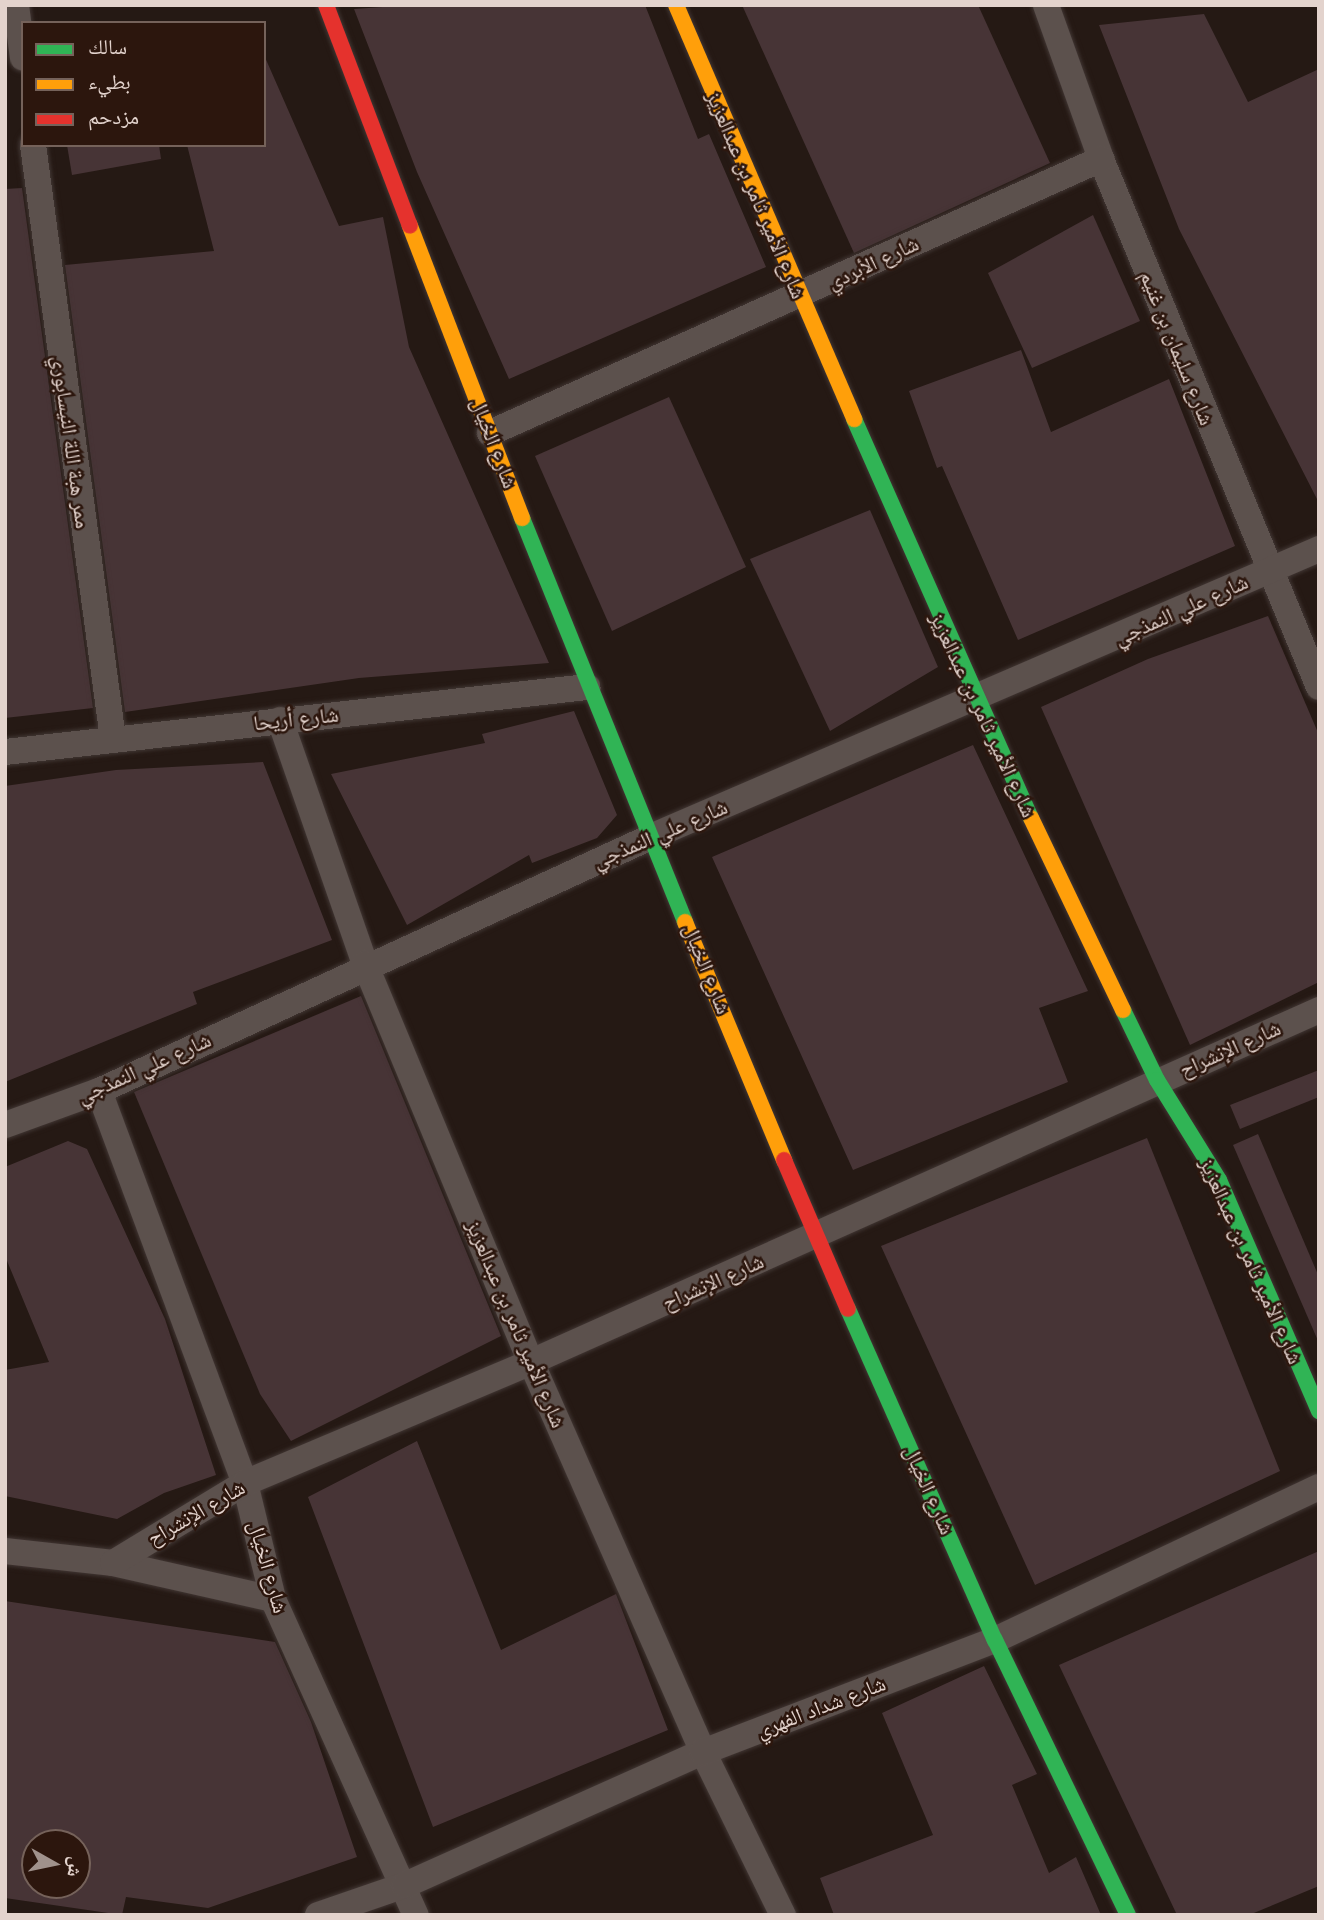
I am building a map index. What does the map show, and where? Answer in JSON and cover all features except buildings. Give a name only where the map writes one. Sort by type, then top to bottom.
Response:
[{"type":"street","points":[[16,5],[21,43]]},
{"type":"street","name":"شارع الخيال","points":[[326,5],[587,687],[653,836],[816,1236],[995,1640],[1128,1915]]},
{"type":"street","name":"شارع الأمير ثامر بن عبدالعزيز","points":[[676,5],[799,297],[975,701],[1157,1080],[1219,1180],[1319,1411]]},
{"type":"street","name":"شارع سليمان بن غنيم","points":[[1045,5],[1101,159],[1268,572],[1319,687]]},
{"type":"street","name":"ممر هبة اللة النيسابوري","points":[[33,147],[113,739]]},
{"type":"street","name":"شارع الأبردي","points":[[490,433],[799,297],[1101,159]]},
{"type":"street","name":"شارع علي النمذجي","points":[[5,1125],[99,1091],[365,964],[653,836],[975,701],[1319,549]]},
{"type":"street","name":"شارع أريحا","points":[[5,752],[587,687]]},
{"type":"street","name":"شارع الأمير ثامر بن عبدالعزيز","points":[[280,720],[365,964],[531,1362],[703,1752],[783,1915]]},
{"type":"street","name":"شارع الإنشراح","points":[[113,1563],[245,1483],[531,1362],[816,1236],[1157,1080],[1319,1010]]},
{"type":"street","name":"شارع الخيال","points":[[99,1091],[245,1483],[273,1599],[405,1885],[416,1915]]},
{"type":"street","name":"شارع شداد الفهري","points":[[318,1915],[405,1885],[703,1752],[995,1640],[1319,1487]]},
{"type":"street","name":"شارع الإنشراح","points":[[5,1551],[113,1563],[273,1599]]},
{"type":"traffic: fast","points":[[854,419],[1031,818]]},
{"type":"traffic: fast","points":[[522,518],[685,922]]},
{"type":"traffic: fast","points":[[1123,1010],[1157,1080],[1219,1180],[1319,1411]]},
{"type":"traffic: fast","points":[[848,1309],[995,1640],[1128,1915]]},
{"type":"traffic: slow","points":[[676,5],[854,419]]},
{"type":"traffic: slow","points":[[410,226],[522,518]]},
{"type":"traffic: slow","points":[[1031,818],[1123,1010]]},
{"type":"traffic: slow","points":[[685,922],[784,1160]]},
{"type":"traffic: jam","points":[[326,5],[410,226]]},
{"type":"traffic: jam","points":[[784,1160],[848,1309]]}]
